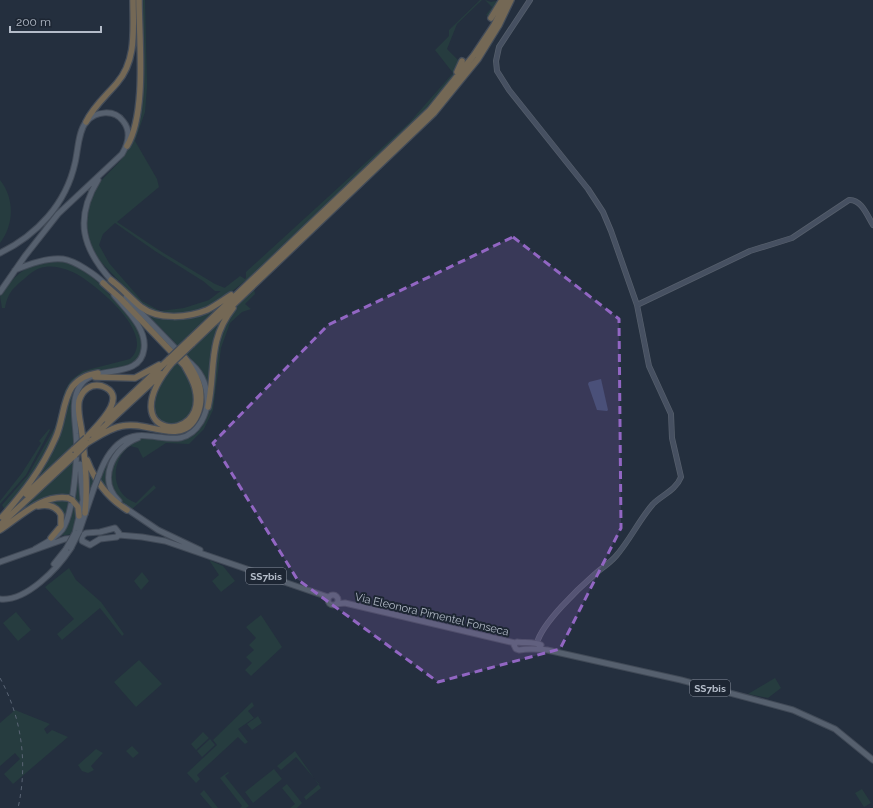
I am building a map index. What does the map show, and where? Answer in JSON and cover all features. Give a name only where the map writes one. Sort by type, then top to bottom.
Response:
[{"type":"highway","points":[[86,122],[97,105],[122,77],[128,64],[132,50],[133,0]]},
{"type":"highway","points":[[127,146],[134,130],[138,108],[139,0]]},
{"type":"highway","points":[[491,18],[502,0]]},
{"type":"highway","points":[[86,441],[245,289],[442,96],[474,55],[494,25],[507,0]]},
{"type":"highway","points":[[208,407],[214,352],[219,330],[223,321],[245,289],[434,113],[478,59],[511,0]]},
{"type":"highway","points":[[442,96],[443,91],[460,68],[462,61]]},
{"type":"highway","points":[[111,280],[125,290],[141,307],[153,314],[166,316],[205,311],[245,289]]},
{"type":"highway","points":[[103,283],[120,298],[184,365],[191,377],[195,387],[197,400],[195,410],[191,418],[183,425],[177,427],[166,427],[156,421],[151,411],[150,402],[154,390],[170,361]]},
{"type":"highway","points":[[86,441],[122,426],[139,424],[177,431],[186,428],[194,422],[200,412],[200,387],[193,370],[185,358]]},
{"type":"highway","points":[[91,377],[134,378],[170,361]]},
{"type":"highway","points":[[1,518],[35,477],[53,445],[60,427],[70,389],[82,377],[98,373]]},
{"type":"highway","points":[[0,525],[76,454],[86,441],[112,408],[114,400],[110,392],[101,386],[95,385],[88,387],[83,392],[80,400],[79,416],[84,453],[88,489],[85,513]]},
{"type":"highway","points":[[84,453],[99,484],[112,499],[127,510]]},
{"type":"highway","points":[[1,518],[76,454]]},
{"type":"highway","points":[[0,530],[30,509],[52,498],[70,499],[78,507],[80,516]]},
{"type":"highway","points":[[30,509],[45,505],[53,506],[59,511],[62,520],[61,526],[51,538]]},
{"type":"main road","points":[[0,253],[27,237],[39,226],[60,200],[72,172],[86,122],[102,113],[109,112],[117,115],[127,126],[129,134],[127,146],[118,159],[58,214],[0,292]]},
{"type":"main road","points":[[100,175],[87,196],[83,223],[86,241],[92,255],[111,280],[185,358],[195,366],[204,380],[207,392],[208,407],[197,429],[189,435],[180,438],[138,437],[129,441],[120,448],[111,462],[109,478],[111,490],[114,497],[134,515],[164,533],[216,558]]},
{"type":"main road","points":[[15,270],[36,262],[63,259],[85,268],[103,283],[131,315],[142,332],[144,351],[134,365],[126,369],[98,373],[80,385],[75,401],[76,454],[83,500],[78,534]]},
{"type":"main road","points":[[0,598],[15,595],[32,585],[68,549],[78,534],[99,475],[110,454],[121,442],[132,436],[144,435],[159,438]]},
{"type":"main road","points":[[35,549],[61,531],[66,522],[76,454]]},
{"type":"main road","name":"SS7bis","points":[[0,562],[78,534],[100,532],[115,528],[119,531],[119,535]]},
{"type":"main road","name":"SS7bis","points":[[78,534],[85,544],[90,545],[100,539],[119,535],[142,537],[165,541],[216,558]]},
{"type":"main road","points":[[0,566],[28,552]]},
{"type":"main road","name":"Via Eleonora Pimentel Fonseca","points":[[216,558],[317,593],[328,600],[331,605],[345,603]]},
{"type":"main road","name":"Via Eleonora Pimentel Fonseca","points":[[328,600],[332,595],[345,603],[515,643],[538,646],[547,650],[681,680],[782,706],[808,715],[829,726],[873,760]]},
{"type":"main road","name":"Via Eleonora Pimentel Fonseca","points":[[336,604],[337,598]]},
{"type":"street","points":[[530,0],[499,47],[496,61],[497,71],[509,90],[588,189],[603,212],[637,305],[649,366],[672,417],[672,438],[681,471],[680,481],[645,514],[614,558],[591,577],[548,622],[541,631],[538,646]]},
{"type":"street","points":[[637,305],[750,251],[792,238],[849,200],[854,200],[859,203],[873,225]]},
{"type":"highlighted area","points":[[513,237],[619,319],[621,528],[560,649],[438,682],[297,579],[213,443],[328,325]]},
{"type":"green space","points":[[141,0],[145,0],[147,86],[145,112],[135,141],[157,179],[159,187],[117,222],[162,252],[215,284],[225,288],[240,276],[245,279],[246,272],[409,123],[453,73],[435,50],[449,36],[449,30],[480,0],[482,0],[457,24],[447,49],[459,61],[460,65],[433,103],[414,123],[255,273],[212,306],[195,312],[176,315],[160,314],[142,305],[99,260],[91,247],[86,220],[88,206],[96,186],[121,160],[135,132]],"holes":[[[115,223],[155,251],[203,281],[215,291],[221,291],[209,300],[184,308],[160,311],[142,301],[109,263],[99,245],[103,234]]]},
{"type":"green space","points":[[485,0],[491,2],[501,0],[490,17],[486,15],[492,7]]},
{"type":"green space","points":[[0,180],[8,195],[11,212],[8,228],[0,243]]},
{"type":"green space","points":[[56,261],[80,267],[92,276],[136,325],[143,344],[136,361],[127,367],[92,373],[74,383],[58,430],[35,475],[5,510],[2,505],[28,475],[55,427],[65,390],[71,380],[83,371],[130,359],[136,349],[136,338],[131,325],[122,313],[111,301],[89,282],[63,268],[39,268],[34,271],[14,289],[9,295],[5,308],[2,308],[0,296],[17,275],[29,267],[37,264]]},
{"type":"green space","points":[[254,289],[255,294],[245,304],[251,309],[242,312],[230,323],[221,348],[213,410],[204,429],[189,444],[166,443],[143,458],[138,448],[130,446],[123,452],[116,468],[116,477],[117,485],[127,499],[136,503],[154,485],[156,488],[131,510],[122,502],[113,489],[111,478],[112,465],[118,455],[134,441],[142,438],[184,439],[193,436],[200,429],[212,403],[215,382],[217,341],[219,335],[225,322],[234,310]]},
{"type":"green space","points":[[217,308],[178,346],[147,314],[162,317]]},
{"type":"green space","points":[[225,315],[221,322],[209,386],[197,367],[186,354]]},
{"type":"green space","points":[[179,361],[193,386],[194,399],[192,415],[177,425],[161,423],[154,413],[153,400],[164,377]]},
{"type":"green space","points":[[82,381],[77,387],[75,444],[38,479],[57,444],[72,390]]},
{"type":"green space","points":[[49,429],[50,430],[26,475],[0,504],[0,501],[22,473],[41,443],[39,441]]},
{"type":"green space","points":[[127,441],[114,454],[111,461],[110,474],[114,499],[99,480],[110,458],[117,449]]},
{"type":"green space","points":[[76,459],[74,478],[69,497],[59,496],[5,524]]},
{"type":"green space","points":[[87,464],[95,482],[89,499]]},
{"type":"green space","points":[[78,469],[80,506],[72,498]]},
{"type":"green space","points":[[62,500],[69,501],[64,523],[63,518],[46,504],[48,502]]},
{"type":"green space","points":[[72,502],[78,510],[73,534],[59,536]]},
{"type":"green space","points":[[209,560],[223,566],[235,581],[221,592],[212,581],[219,575]]},
{"type":"green space","points":[[69,568],[76,580],[101,602],[124,634],[122,636],[100,608],[62,640],[57,634],[74,619],[45,587]]},
{"type":"green space","points":[[142,572],[149,581],[141,590],[134,581]]},
{"type":"green space","points":[[16,612],[31,630],[18,641],[3,623]]},
{"type":"green space","points":[[261,615],[282,647],[251,676],[245,670],[252,663],[246,657],[254,650],[249,645],[256,638],[246,627]]},
{"type":"green space","points":[[139,660],[162,684],[136,707],[114,682]]},
{"type":"green space","points":[[775,678],[781,688],[768,698],[748,694]]},
{"type":"green space","points":[[252,702],[254,706],[248,711],[254,718],[238,729],[248,742],[245,744],[238,737],[197,775],[200,779],[196,783],[187,773],[217,745],[213,740]]},
{"type":"green space","points":[[15,710],[50,724],[44,729],[47,734],[52,730],[68,737],[13,784],[4,774],[20,759],[15,753],[0,766],[0,723]]},
{"type":"green space","points":[[258,716],[262,723],[252,730],[247,724]]},
{"type":"green space","points":[[203,732],[209,738],[196,750],[191,744]]},
{"type":"green space","points":[[210,739],[215,745],[202,757],[197,751]]},
{"type":"green space","points":[[132,746],[139,753],[133,758],[126,751]]},
{"type":"green space","points":[[96,749],[103,753],[91,766],[94,770],[88,773],[82,771],[78,765]]},
{"type":"green space","points":[[295,751],[314,779],[296,757],[281,770],[277,766]]},
{"type":"green space","points":[[274,769],[282,779],[253,803],[245,792]]},
{"type":"green space","points":[[228,772],[229,773],[225,776],[249,806],[246,808],[240,808],[242,806],[220,778]]},
{"type":"green space","points":[[287,784],[302,803],[297,808],[290,808],[295,804],[282,788]]},
{"type":"green space","points":[[318,784],[321,788],[306,800],[304,797]]},
{"type":"green space","points":[[862,789],[871,803],[864,807],[855,793]]},
{"type":"green space","points":[[204,790],[218,808],[212,808],[200,794]]},
{"type":"water","points":[[601,379],[607,411],[597,410],[588,384],[589,382]]},
{"type":"railway","points":[[0,678],[14,709],[21,742],[22,775],[18,808]]}]
